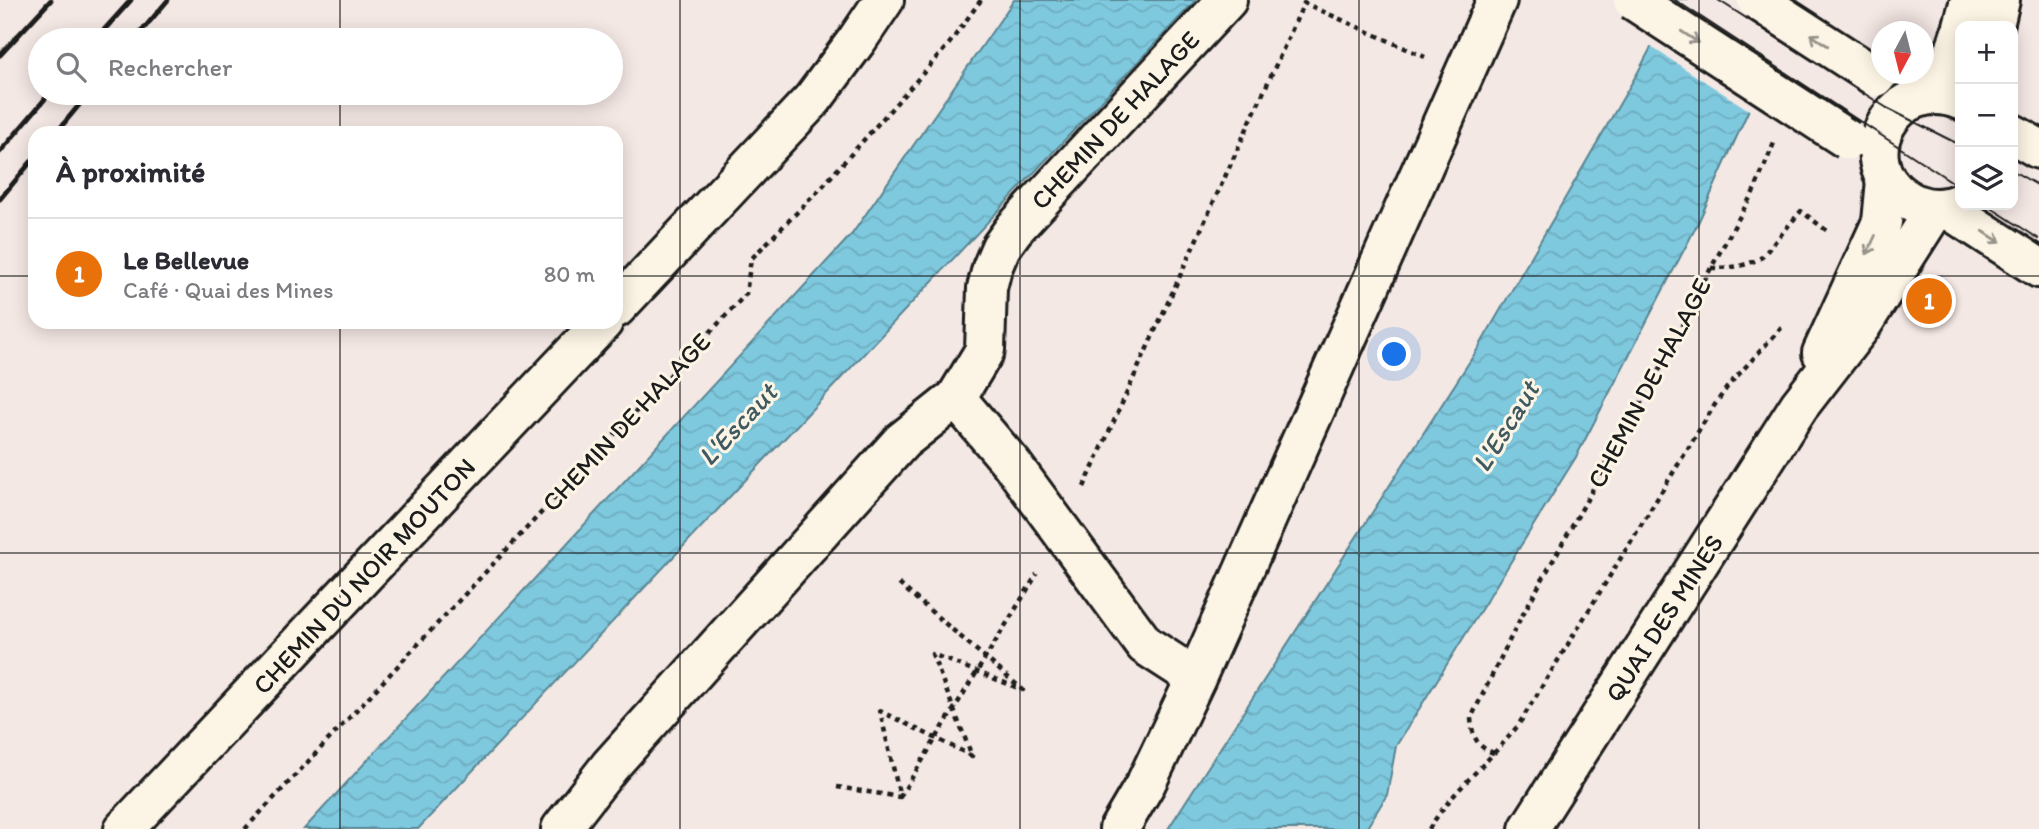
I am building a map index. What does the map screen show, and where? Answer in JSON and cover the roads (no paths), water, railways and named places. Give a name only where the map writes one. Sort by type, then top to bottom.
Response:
[{"type":"street","points":[[623,301],[813,99],[884,0]]},
{"type":"street","name":"CHEMIN DE HALAGE","points":[[561,829],[610,766],[902,441],[956,398],[985,350],[987,288],[1001,247],[1014,229],[1227,0]]},
{"type":"street","points":[[1119,829],[1146,783],[1196,678],[1497,0]]},
{"type":"street","points":[[1633,0],[1875,159],[1894,190],[1910,202],[1923,207],[1947,206],[2039,268]]},
{"type":"street","points":[[1757,0],[1876,76],[1938,97],[1955,50]]},
{"type":"street","points":[[1964,21],[1970,0]]},
{"type":"street","points":[[1995,21],[2000,0]]},
{"type":"street","name":"QUAI DES MINES","points":[[1800,406],[1882,222],[1884,173],[1880,141],[1888,120],[1904,104],[1938,97]]},
{"type":"street","points":[[2018,137],[2039,149]]},
{"type":"street","name":"QUAI DES MINES","points":[[1529,829],[1800,406],[1947,206]]},
{"type":"street","name":"CHEMIN DU NOIR MOUTON","points":[[124,829],[596,329]]},
{"type":"street","points":[[956,398],[1006,456],[1145,645],[1196,678]]},
{"type":"water","name":"L'Escaut","points":[[1014,0],[1196,0],[418,829],[304,829],[852,234]]},
{"type":"water","name":"L'Escaut","points":[[1676,0],[1798,0],[1698,223],[1576,457],[1396,746],[1387,795],[1366,829],[1168,829],[1479,347],[1638,72]]},
{"type":"tram line","points":[[1675,0],[1955,184]]},
{"type":"tram line","points":[[1718,0],[1887,108],[1955,142]]},
{"type":"tram line","points":[[2018,174],[2039,186]]},
{"type":"tram line","points":[[1995,210],[2039,239]]},
{"type":"railway","points":[[0,55],[51,0]]},
{"type":"railway","points":[[106,28],[131,0]]},
{"type":"railway","points":[[144,28],[168,0]]},
{"type":"railway","points":[[0,152],[40,105]]},
{"type":"railway","points":[[62,126],[79,105]]},
{"type":"railway","points":[[0,199],[28,165]]},
{"type":"place","name":"Le Bellevue","points":[[1929,301]]}]
